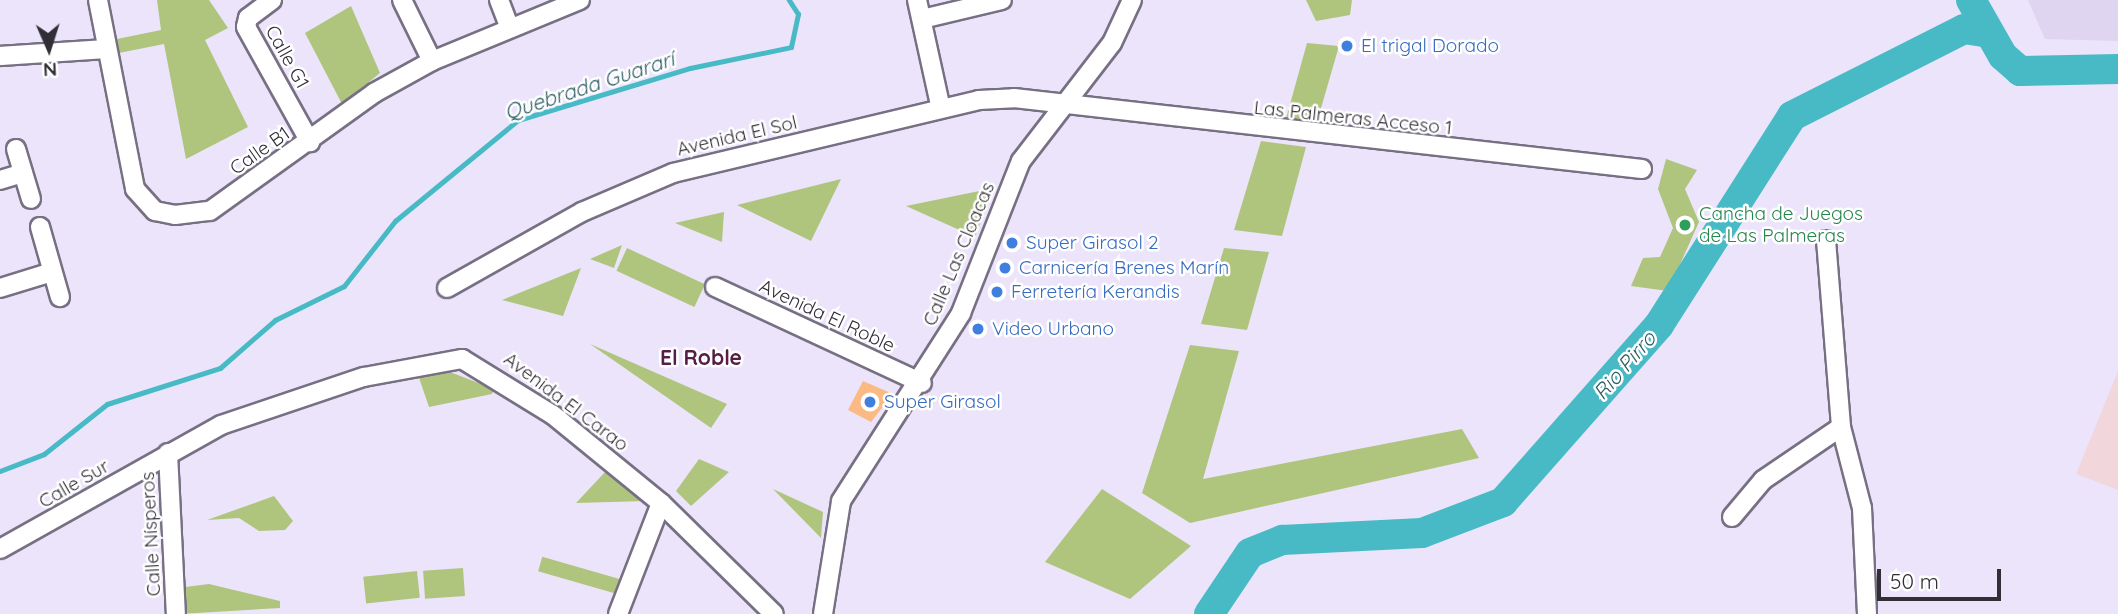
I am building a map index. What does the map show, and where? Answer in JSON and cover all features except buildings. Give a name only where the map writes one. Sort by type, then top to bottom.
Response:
[{"type":"street","name":"Calle B1","points":[[98,0],[105,49],[135,189],[155,211],[210,211],[310,142],[374,93],[432,61],[509,26],[580,0]]},
{"type":"street","name":"Calle G1","points":[[272,0],[248,18],[246,27],[310,142]]},
{"type":"street","points":[[402,0],[432,61]]},
{"type":"street","points":[[499,0],[509,26]]},
{"type":"street","points":[[917,0],[940,104]]},
{"type":"street","points":[[922,19],[1002,0]]},
{"type":"street","name":"Calle Las Cloacas","points":[[823,614],[841,501],[922,383],[961,313],[1021,161],[1060,103],[1112,43],[1132,0]]},
{"type":"street","points":[[0,56],[105,49]]},
{"type":"street","name":"Avenida El Sol","points":[[447,288],[582,212],[673,173],[940,104],[1014,98],[1060,103]]},
{"type":"street","name":"Las Palmeras Acceso 1","points":[[1060,103],[1642,169]]},
{"type":"street","points":[[16,149],[31,199]]},
{"type":"street","points":[[0,180],[23,173]]},
{"type":"street","points":[[40,227],[60,297]]},
{"type":"street","points":[[1826,240],[1841,428],[1862,508],[1867,614]]},
{"type":"street","points":[[0,288],[52,272]]},
{"type":"street","name":"Avenida El Roble","points":[[715,287],[922,383]]},
{"type":"street","name":"Avenida El Carao","points":[[168,453],[221,425],[364,377],[462,359],[486,368],[553,415],[661,503],[774,614]]},
{"type":"street","points":[[1732,517],[1763,480],[1841,428]]},
{"type":"street","name":"Calle Sur","points":[[0,549],[168,453]]},
{"type":"street","name":"Calle Nísperos","points":[[168,453],[176,614]]},
{"type":"street","points":[[618,614],[661,503]]},
{"type":"shaded area","points":[[2028,0],[2118,0],[2118,41],[2045,39]]},
{"type":"shaded area","points":[[2118,371],[2118,490],[2076,474]]},
{"type":"green space","points":[[157,0],[209,0],[228,28],[205,40],[248,127],[186,159],[164,44],[119,53],[117,39],[161,30]]},
{"type":"green space","points":[[1306,0],[1352,0],[1350,15],[1316,21]]},
{"type":"green space","points":[[351,6],[380,73],[342,104],[305,33]]},
{"type":"green space","points":[[1307,43],[1339,46],[1315,129],[1284,126]]},
{"type":"green space","points":[[1261,141],[1306,147],[1282,236],[1234,230]]},
{"type":"green space","name":"Cancha de Juegos de Las Palmeras","points":[[1666,159],[1697,170],[1685,189],[1699,222],[1668,291],[1631,286],[1643,258],[1660,257],[1673,228],[1658,189]]},
{"type":"green space","points":[[841,179],[811,241],[737,205]]},
{"type":"green space","points":[[994,188],[975,237],[906,206]]},
{"type":"green space","points":[[724,212],[722,242],[675,223]]},
{"type":"green space","points":[[622,245],[614,268],[590,259]]},
{"type":"green space","points":[[627,248],[705,284],[694,307],[616,271]]},
{"type":"green space","points":[[1224,248],[1269,252],[1247,330],[1201,324]]},
{"type":"green space","points":[[581,268],[563,316],[502,300]]},
{"type":"green space","points":[[590,344],[727,404],[711,428]]},
{"type":"green space","points":[[1190,345],[1239,351],[1203,479],[1462,429],[1479,458],[1190,523],[1142,493]]},
{"type":"green space","points":[[450,372],[494,389],[492,394],[429,407],[418,375]]},
{"type":"green space","points":[[699,459],[729,472],[691,506],[676,491]]},
{"type":"green space","points":[[606,471],[646,501],[576,503]]},
{"type":"green space","points":[[773,489],[823,512],[821,538]]},
{"type":"green space","points":[[1102,489],[1191,546],[1130,599],[1045,562]]},
{"type":"green space","points":[[274,496],[293,521],[285,530],[259,531],[239,518],[207,520]]},
{"type":"green space","points":[[542,557],[623,580],[619,594],[538,571]]},
{"type":"green space","points":[[463,568],[465,596],[425,599],[423,571]]},
{"type":"green space","points":[[417,571],[420,598],[366,603],[363,577]]},
{"type":"green space","points":[[209,584],[280,601],[280,608],[179,614],[177,588]]},
{"type":"waterway","name":"Quebrada Guararí","points":[[0,471],[44,454],[107,404],[220,368],[275,320],[344,286],[395,221],[518,120],[690,68],[791,47],[798,14],[789,0]]},
{"type":"waterway","points":[[1971,0],[2003,56],[2020,71],[2118,69]]},
{"type":"waterway","name":"Rio Pirro","points":[[1209,614],[1250,553],[1282,540],[1422,533],[1503,502],[1659,325],[1792,116],[1964,29],[1988,33]]},
{"type":"place","name":"El trigal Dorado","points":[[1347,46]]},
{"type":"place","name":"Cancha de Juegos de Las Palmeras","points":[[1685,225]]},
{"type":"place","name":"Super Girasol 2","points":[[1012,243]]},
{"type":"place","name":"Carnicería Brenes Marín","points":[[1005,268]]},
{"type":"place","name":"Ferretería Kerandis","points":[[997,292]]},
{"type":"place","name":"Video Urbano","points":[[978,329]]},
{"type":"place","name":"Super Girasol","points":[[870,402]]},
{"type":"district","name":"El Roble","points":[[701,357]]}]
